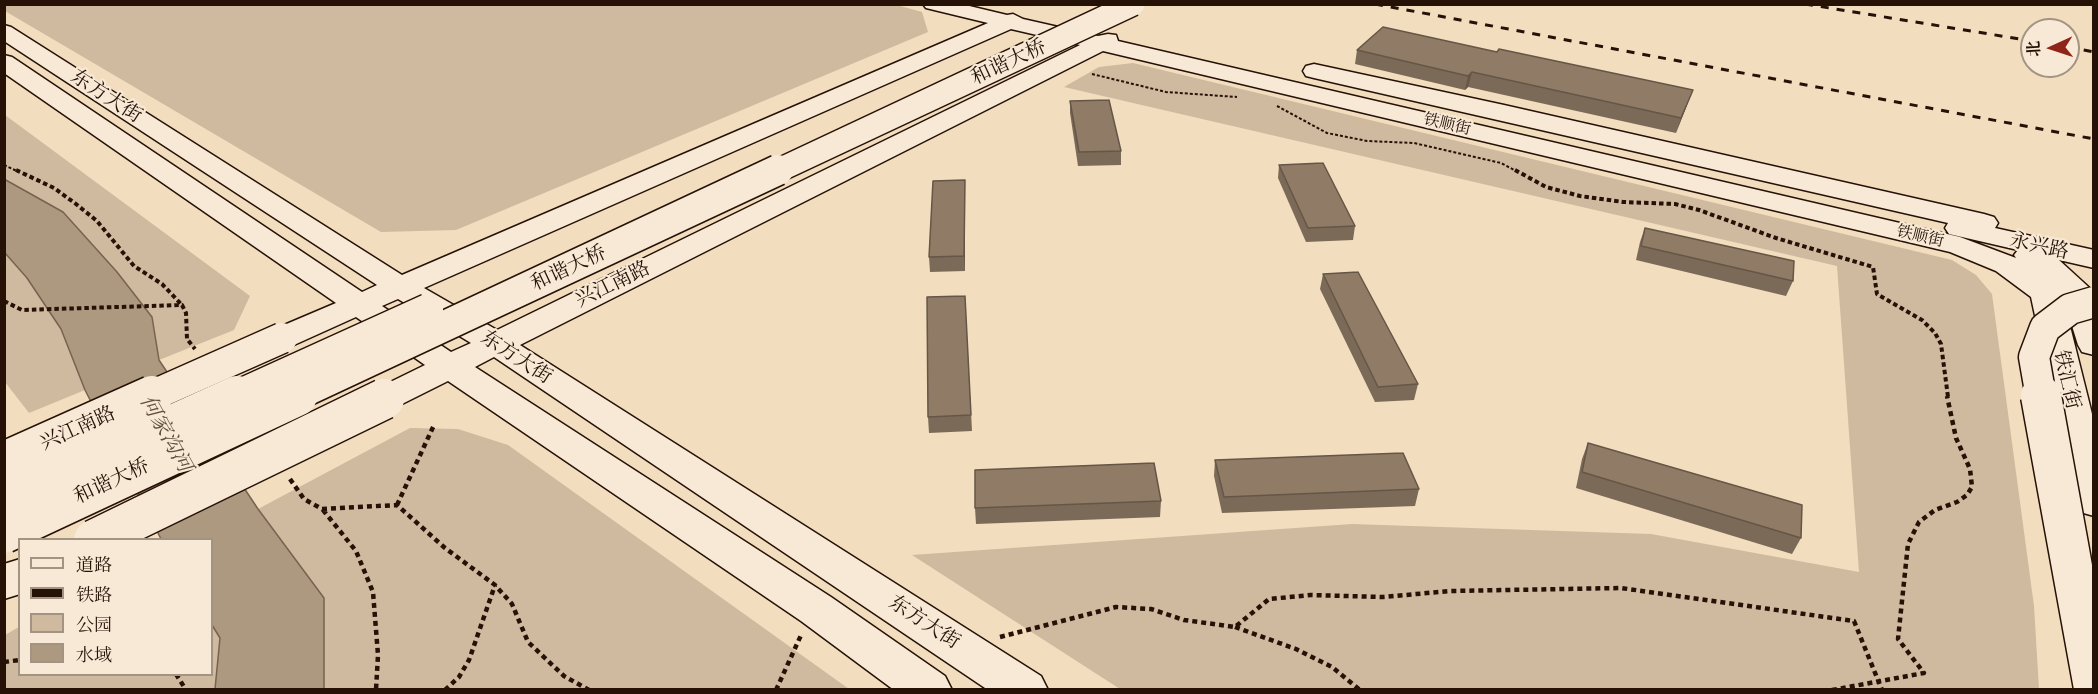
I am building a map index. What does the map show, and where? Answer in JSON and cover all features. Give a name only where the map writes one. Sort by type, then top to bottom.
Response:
[{"type":"main road","name":"铁顺街","points":[[933,4],[1006,23],[1973,241]]},
{"type":"main road","name":"和谐大桥","points":[[4,502],[1099,4]]},
{"type":"main road","name":"铁顺街","points":[[1034,6],[1132,17],[1289,66],[1973,241]]},
{"type":"main road","name":"兴江南路","points":[[4,462],[357,304],[1006,23],[1034,6]]},
{"type":"main road","name":"兴江南路","points":[[98,538],[1100,44],[1132,17]]},
{"type":"main road","name":"和谐大桥","points":[[4,533],[1132,17]]},
{"type":"main road","name":"东方大街","points":[[4,31],[399,286],[495,343],[1025,690]]},
{"type":"main road","name":"东方大街","points":[[4,62],[449,366],[816,609],[929,690]]},
{"type":"main road","points":[[1289,66],[1504,112],[2094,249]]},
{"type":"main road","points":[[1973,241],[2007,265],[2073,296],[2070,309],[2045,328],[2034,357],[2094,688]]},
{"type":"main road","name":"永兴路","points":[[1973,241],[2094,259]]},
{"type":"main road","name":"铁汇街","points":[[2073,296],[2094,345]]},
{"type":"main road","name":"铁汇街","points":[[2073,296],[2094,502]]},
{"type":"main road","points":[[4,583],[18,576]]},
{"type":"path","points":[[1092,75],[1166,92],[1244,98]]},
{"type":"path","points":[[1268,104],[1287,110],[1327,133],[1339,137],[1414,143],[1501,163],[1546,186],[1580,196],[1623,202],[1675,204],[1699,210],[1776,238],[1874,267],[1877,294],[1922,320],[1935,333],[1941,345],[1944,380],[1956,438],[1970,469],[1972,487],[1962,498],[1935,510],[1919,522],[1908,544],[1898,639],[1924,673],[1880,683],[1832,690]]},
{"type":"path","points":[[4,165],[54,188],[76,204],[97,221],[134,266],[162,284],[182,305],[186,313],[187,339],[201,358]]},
{"type":"path","points":[[4,301],[22,310],[182,305]]},
{"type":"path","points":[[397,505],[434,425]]},
{"type":"path","points":[[284,471],[304,499],[322,509],[356,550],[373,591],[378,655],[376,690]]},
{"type":"path","points":[[322,509],[397,505],[445,548],[495,585],[512,604],[528,642],[564,676],[589,690]]},
{"type":"path","points":[[445,690],[459,677],[469,660],[495,585]]},
{"type":"path","points":[[1234,627],[1269,599],[1383,597],[1450,591],[1621,588],[1854,621],[1882,690]]},
{"type":"path","points":[[962,647],[1116,608],[1151,609],[1184,620],[1234,627],[1296,649],[1332,667],[1360,690]]},
{"type":"path","points":[[776,690],[792,652],[816,609]]},
{"type":"path","points":[[177,676],[186,690]]},
{"type":"green space","points":[[5,4],[893,4],[922,12],[928,32],[456,230],[381,232],[5,11]]},
{"type":"green space","points":[[1133,63],[1952,260],[1976,275],[1992,294],[2034,606],[2039,689],[1120,689],[912,555],[1352,524],[1651,534],[1859,572],[1837,266],[1064,87],[1099,67]]},
{"type":"green space","points":[[5,115],[250,296],[234,330],[159,360],[152,317],[117,272],[63,212],[5,179]]},
{"type":"green space","points":[[4,253],[27,278],[61,329],[85,390],[29,413],[5,382]]},
{"type":"green space","points":[[410,428],[458,429],[508,445],[849,689],[324,689],[324,598],[258,509]]},
{"type":"green space","points":[[213,627],[220,638],[215,689],[5,690],[5,635],[18,628],[18,676],[213,676]]},
{"type":"water","name":"何家沟河","points":[[4,179],[63,212],[117,272],[152,317],[159,360],[258,509],[324,598],[324,689],[215,689],[220,638],[213,627],[213,538],[160,538],[85,390],[61,329],[27,278],[5,253]]},
{"type":"building","points":[[1383,27],[1693,90],[1681,118],[1472,72],[1468,76],[1357,50]]},
{"type":"building","points":[[1109,100],[1121,151],[1079,152],[1070,101]]},
{"type":"building","points":[[1323,163],[1355,226],[1308,228],[1279,165]]},
{"type":"building","points":[[965,180],[964,256],[929,257],[933,181]]},
{"type":"building","points":[[1645,228],[1794,261],[1793,281],[1641,246]]},
{"type":"building","points":[[1358,272],[1418,384],[1378,387],[1323,274]]},
{"type":"building","points":[[965,296],[971,415],[928,417],[927,297]]},
{"type":"building","points":[[1588,443],[1802,505],[1801,538],[1582,472]]},
{"type":"building","points":[[1403,453],[1419,489],[1224,497],[1215,460]]},
{"type":"building","points":[[1154,463],[1161,501],[975,508],[975,470]]},
{"type":"railway","points":[[1375,4],[2094,139]]},
{"type":"railway","points":[[1805,4],[2020,39]]},
{"type":"railway","points":[[2080,49],[2094,52]]}]
